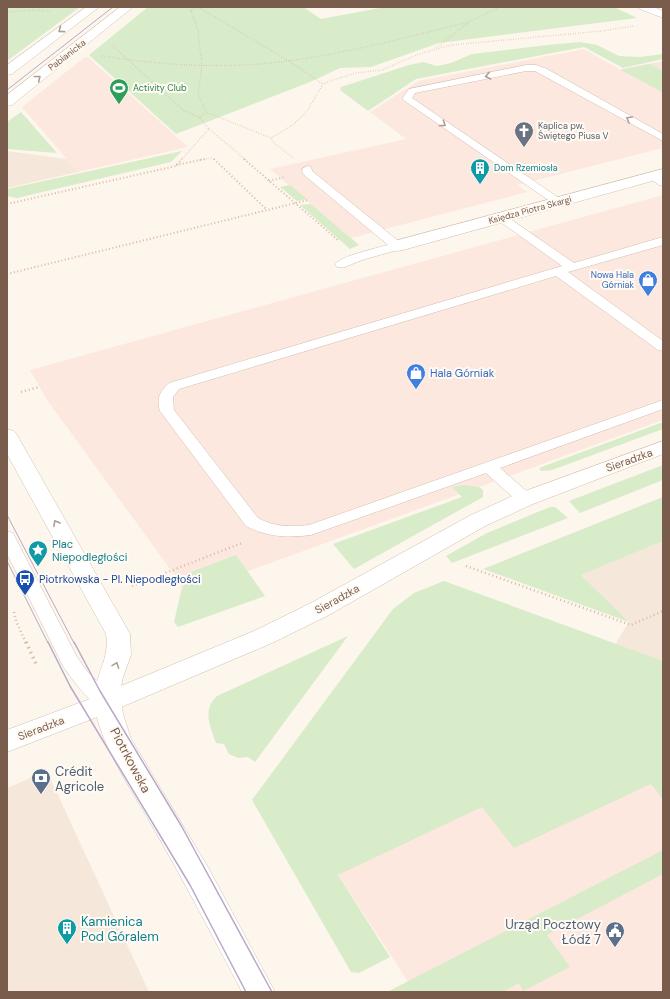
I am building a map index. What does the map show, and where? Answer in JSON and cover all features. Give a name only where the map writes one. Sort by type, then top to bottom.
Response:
[{"type":"street","points":[[7,71],[93,7]]},
{"type":"street","name":"Pabianicka","points":[[7,102],[127,7]]},
{"type":"street","points":[[644,7],[663,15]]},
{"type":"street","name":"Księdza Piotra Skargi","points":[[397,246],[558,202],[659,177]]},
{"type":"street","name":"Piotrkowska","points":[[7,435],[118,634],[120,655],[108,684],[106,702],[111,721],[120,742],[201,884],[259,992]]},
{"type":"street","name":"Sieradzka","points":[[7,741],[263,637],[298,620],[457,531],[525,499],[663,447]]},
{"type":"lane","points":[[558,202],[407,99],[412,91],[526,68],[536,68],[550,74],[663,138]]},
{"type":"lane","points":[[307,169],[307,172],[397,246]]},
{"type":"lane","points":[[502,218],[572,267]]},
{"type":"lane","points":[[663,241],[174,386],[168,392],[165,405],[167,411],[252,522],[260,528],[290,533],[312,530],[663,404]]},
{"type":"lane","points":[[340,264],[358,257],[397,246]]},
{"type":"lane","points":[[558,271],[663,347]]},
{"type":"lane","points":[[488,466],[525,499]]},
{"type":"lane","points":[[7,537],[70,661],[80,676],[106,702]]},
{"type":"path","points":[[190,7],[198,31],[202,65],[198,94],[206,112],[271,138]]},
{"type":"path","points":[[191,11],[197,7],[289,61],[323,84]]},
{"type":"path","points":[[435,49],[469,22],[499,7]]},
{"type":"path","points":[[7,12],[33,10],[53,11]]},
{"type":"path","points":[[99,55],[158,63],[220,66],[289,61],[317,57],[469,22]]},
{"type":"path","points":[[113,46],[129,59],[183,110],[200,118],[209,129],[268,181],[358,257]]},
{"type":"path","points":[[200,118],[206,112]]},
{"type":"path","points":[[176,166],[209,129]]},
{"type":"path","points":[[7,204],[212,158],[267,210]]},
{"type":"path","points":[[268,181],[282,177]]},
{"type":"path","points":[[7,274],[308,200]]},
{"type":"path","points":[[7,201],[15,202]]},
{"type":"path","points":[[21,392],[39,387]]},
{"type":"path","points":[[132,586],[273,531]]},
{"type":"path","points":[[466,566],[631,625],[663,611]]},
{"type":"path","points":[[14,608],[16,621],[36,664]]},
{"type":"shaded area","points":[[584,49],[663,94],[663,148],[517,185],[527,192],[351,238],[270,169],[406,139],[370,112],[418,81]]},
{"type":"shaded area","points":[[85,57],[88,57],[188,147],[78,172],[22,107]]},
{"type":"shaded area","points":[[663,61],[663,94],[619,70],[622,69]]},
{"type":"shaded area","points":[[7,151],[67,159],[78,172],[7,188]]},
{"type":"shaded area","points":[[663,195],[663,420],[180,596],[181,584],[47,400],[30,370]]},
{"type":"shaded area","points":[[663,541],[663,692],[616,643],[629,622],[581,575]]},
{"type":"shaded area","points":[[663,692],[663,992],[415,992],[338,875]]},
{"type":"shaded area","points":[[37,775],[51,780],[149,992],[7,992],[7,788]]},
{"type":"green space","points":[[7,7],[80,7],[7,61]]},
{"type":"green space","points":[[148,7],[303,7],[321,19],[385,7],[614,7],[637,18],[439,43],[371,67],[340,68],[310,82],[176,134],[89,55]]},
{"type":"green space","points":[[580,42],[597,45],[619,56],[640,57],[663,54],[663,59],[623,68],[584,47],[416,79],[368,111],[340,90],[341,87],[409,65],[423,62],[437,66],[451,63],[472,54]]},
{"type":"green space","points":[[649,64],[663,71],[663,92],[621,70]]},
{"type":"green space","points":[[21,112],[57,153],[7,149],[7,122]]},
{"type":"green space","points":[[182,151],[171,162],[17,198],[7,196],[7,189]]},
{"type":"green space","points":[[290,185],[307,199],[297,201],[280,187]]},
{"type":"green space","points":[[311,204],[359,245],[350,249],[300,205]]},
{"type":"green space","points":[[663,422],[663,429],[552,470],[541,471],[539,468]]},
{"type":"green space","points":[[663,465],[663,480],[580,513],[569,501]]},
{"type":"green space","points":[[464,485],[479,487],[483,490],[483,497],[354,569],[333,544],[462,497],[452,487]]},
{"type":"green space","points":[[663,497],[663,541],[581,575],[629,622],[483,569]]},
{"type":"green space","points":[[550,507],[555,507],[568,518],[452,563],[446,556],[487,533]]},
{"type":"green space","points":[[236,555],[265,596],[178,627],[174,622],[180,596],[188,573]]},
{"type":"green space","points":[[444,581],[663,661],[663,799],[651,784],[514,848],[482,807],[338,875],[390,957],[359,973],[351,972],[252,800],[393,609],[414,593]]},
{"type":"green space","points":[[348,636],[255,762],[248,757],[239,758],[229,754],[224,744],[216,743],[210,724],[209,713],[212,701],[217,696]]},
{"type":"green space","points":[[663,850],[663,874],[547,935],[570,967],[523,991],[519,983],[503,992],[387,992]]},
{"type":"tram line","points":[[7,90],[113,7]]},
{"type":"tram line","points":[[7,515],[74,643]]},
{"type":"tram line","points":[[7,561],[48,643]]},
{"type":"tram line","points":[[48,642],[70,686],[190,885],[246,992]]},
{"type":"tram line","points":[[74,642],[100,691],[182,827],[272,992]]},
{"type":"place","name":"Activity Club","points":[[119,105]]},
{"type":"place","name":"Kaplica pw. Świętego Piusa V","points":[[524,148]]},
{"type":"place","name":"Dom Rzemiosła","points":[[480,185]]},
{"type":"place","name":"Nowa Hala Górniak","points":[[648,297]]},
{"type":"place","name":"Hala Górniak","points":[[416,390]]},
{"type":"place","name":"Plac Niepodległości","points":[[38,567]]},
{"type":"place","name":"Piotrkowska - Pl. Niepodległości","points":[[25,596]]},
{"type":"place","name":"Crédit Agricole","points":[[41,795]]},
{"type":"place","name":"Kamienica Pod Góralem","points":[[67,945]]},
{"type":"place","name":"Urząd Pocztowy Łódź 7","points":[[615,948]]}]
